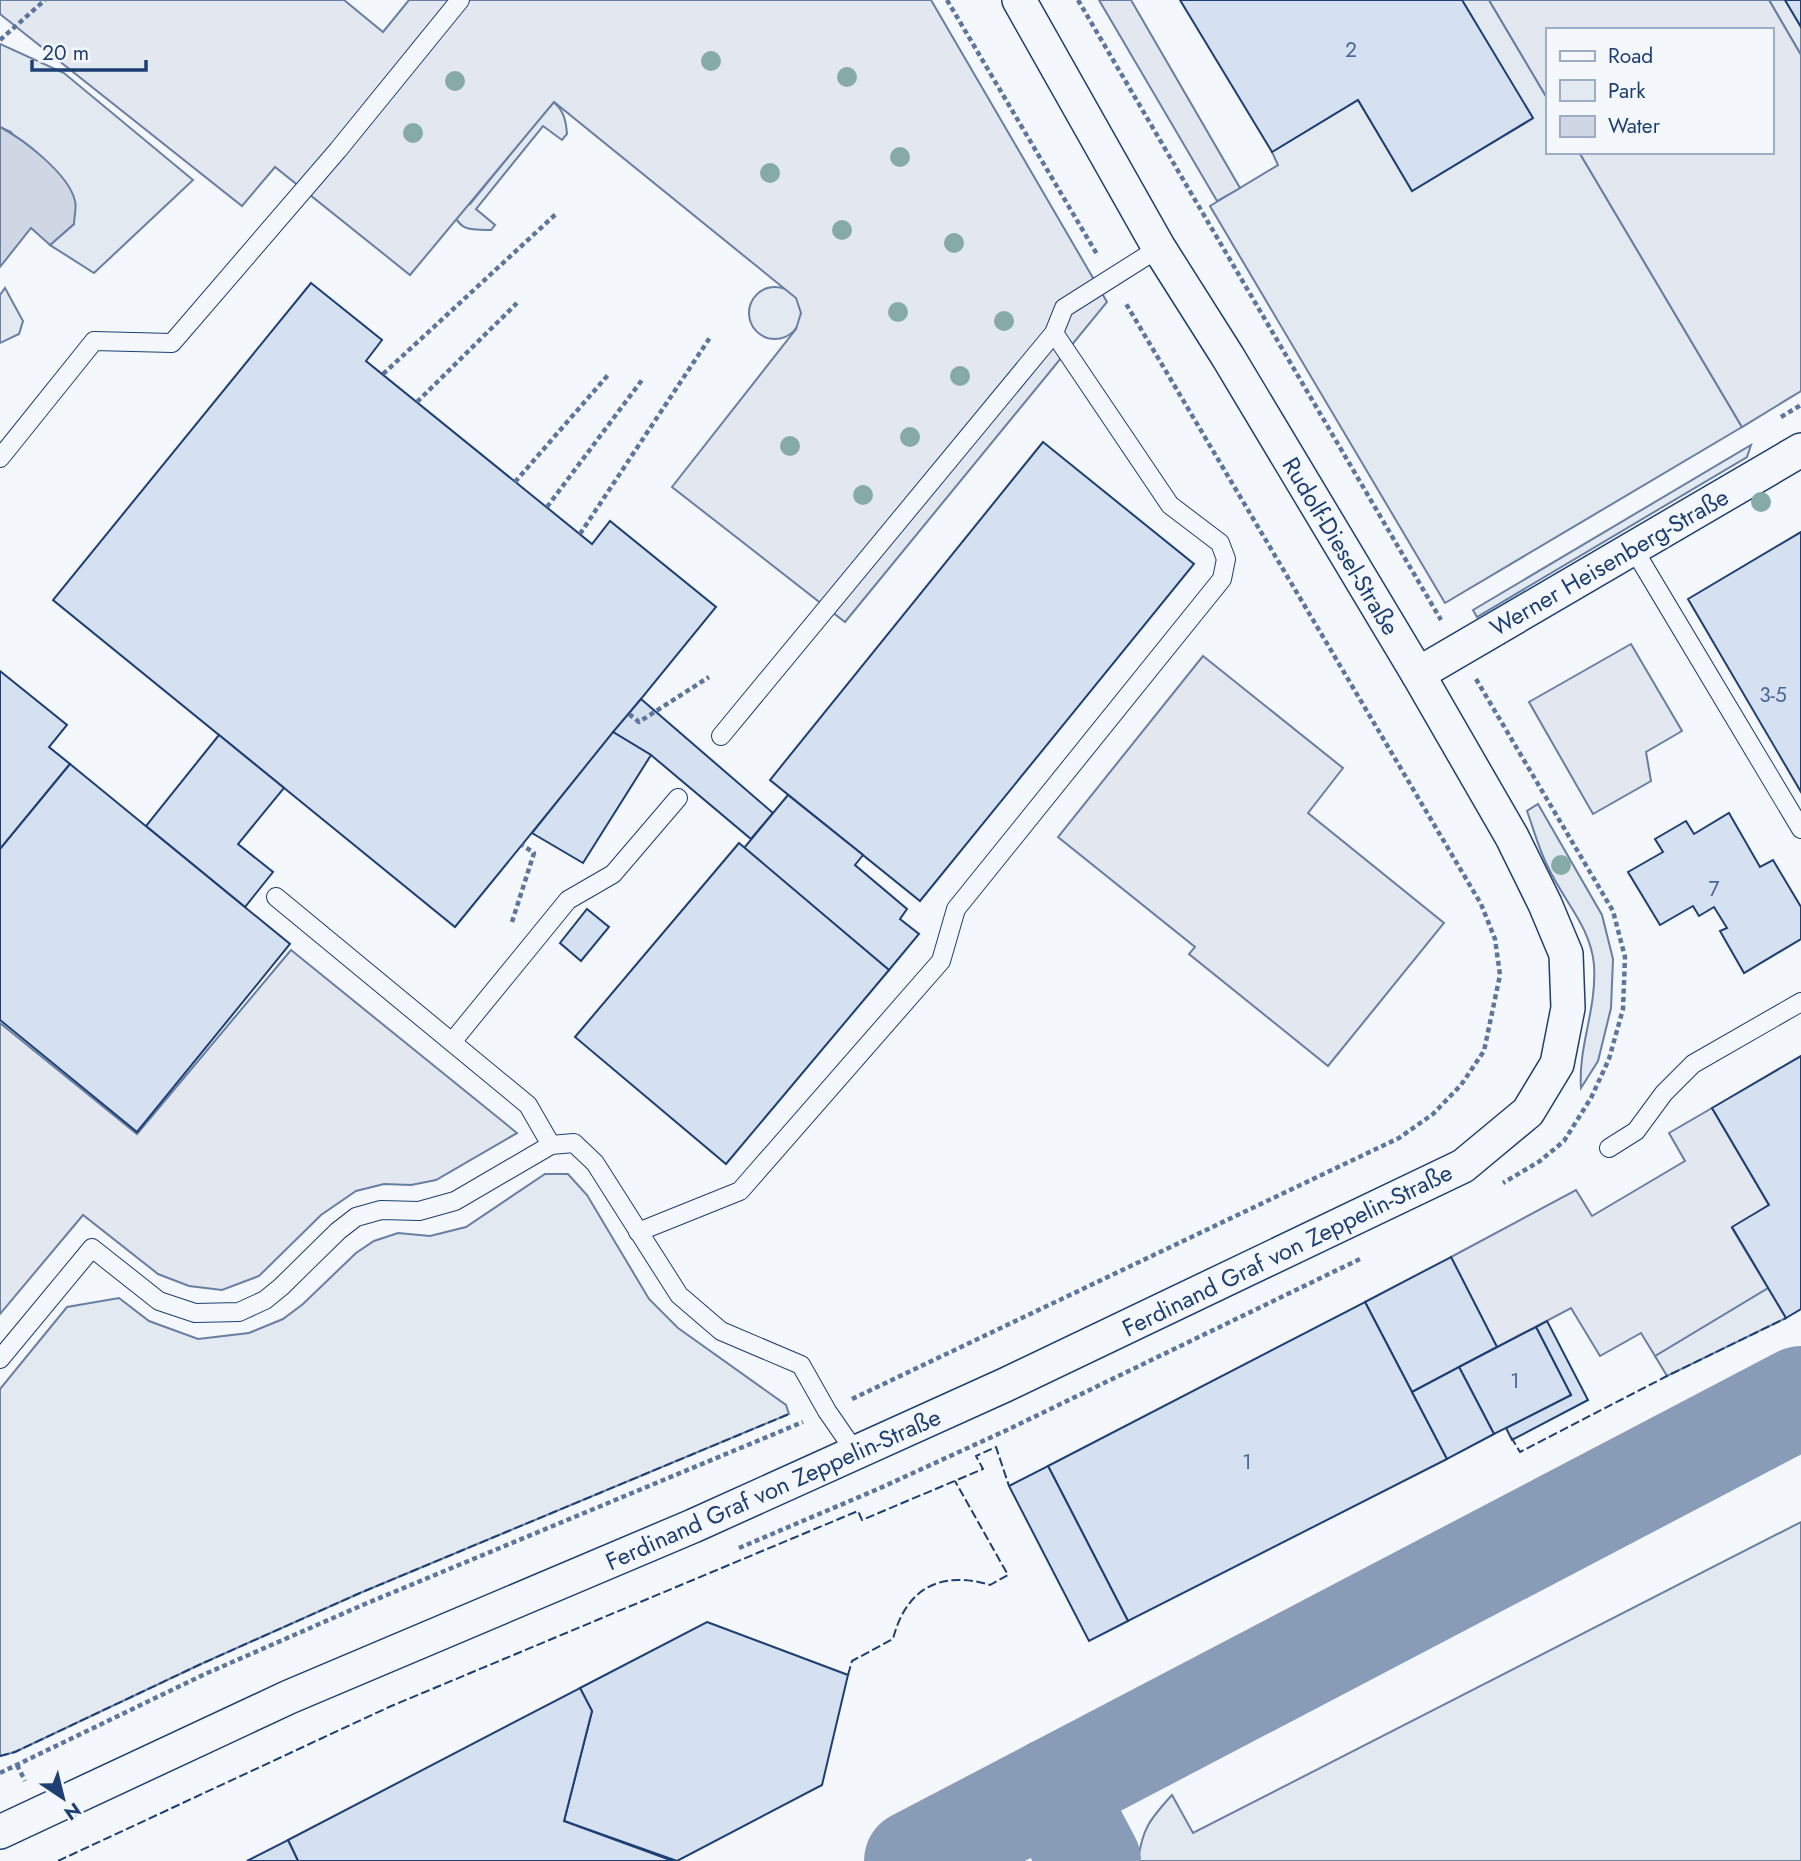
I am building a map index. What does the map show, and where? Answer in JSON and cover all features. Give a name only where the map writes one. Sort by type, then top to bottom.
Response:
[{"type":"street","name":"Rudolf-Diesel-Straße","points":[[1019,0],[1159,248],[1418,674],[1512,837],[1545,904],[1566,954],[1568,1008],[1557,1064],[1528,1112]]},
{"type":"street","name":"Werner Heisenberg-Straße","points":[[1418,674],[1801,450]]},
{"type":"street","name":"Ferdinand Graf von Zeppelin-Straße","points":[[0,1832],[289,1698],[693,1526],[1018,1379],[1463,1166],[1528,1112]]},
{"type":"lane","points":[[0,458],[94,341],[172,343],[338,150],[460,0]]},
{"type":"lane","points":[[721,736],[1054,333],[1064,308],[1159,248]]},
{"type":"lane","points":[[638,1232],[740,1191],[941,961],[956,909],[1222,579],[1226,559],[1220,543],[1170,505],[1054,333]]},
{"type":"lane","points":[[1633,548],[1801,829]]},
{"type":"lane","points":[[452,1042],[568,900],[613,874],[678,798]]},
{"type":"lane","points":[[276,897],[528,1105],[551,1146]]},
{"type":"lane","points":[[1609,1148],[1636,1131],[1664,1093],[1693,1064],[1801,1002]]},
{"type":"lane","points":[[0,1359],[92,1248],[159,1301],[194,1313],[239,1312],[265,1300],[356,1217],[380,1210],[419,1211],[455,1201],[551,1146],[573,1143],[595,1163],[679,1295],[721,1331],[801,1365],[827,1411],[856,1453]]},
{"type":"path","points":[[0,40],[45,0]]},
{"type":"path","points":[[0,1773],[205,1674],[365,1604],[827,1411],[1399,1138],[1433,1114],[1461,1086],[1484,1051],[1500,975],[1495,939],[1481,904],[947,0]]},
{"type":"path","points":[[1077,0],[1613,911],[1625,957],[1623,1009],[1609,1059],[1591,1098],[1564,1141],[1540,1161],[1499,1186]]},
{"type":"path","points":[[383,374],[557,213]]},
{"type":"path","points":[[417,402],[517,303]]},
{"type":"path","points":[[580,534],[710,336]]},
{"type":"path","points":[[515,482],[608,375]]},
{"type":"path","points":[[547,508],[642,380]]},
{"type":"path","points":[[629,714],[639,722],[709,677]]},
{"type":"path","points":[[509,933],[534,853],[522,845]]},
{"type":"path","points":[[730,1552],[1007,1430],[1374,1252]]},
{"type":"green space","points":[[1462,0],[1489,0],[1546,96],[1546,154],[1580,154],[1742,427],[1445,603],[1210,206],[1278,165],[1272,152],[1358,100],[1412,190],[1532,119]]},
{"type":"green space","points":[[1769,0],[1785,0],[1801,27],[1801,55]]},
{"type":"green space","points":[[0,44],[64,73],[193,180],[94,273],[50,245],[74,224],[11,132],[0,127]]},
{"type":"green space","points":[[553,102],[564,116],[567,134],[562,140],[543,126],[476,209],[495,225],[491,230],[466,228],[458,222],[451,209],[470,204]]},
{"type":"green space","points":[[775,287],[794,294],[801,313],[794,332],[775,339],[756,332],[749,313],[756,294]]},
{"type":"green space","points":[[5,288],[23,321],[19,334],[0,343],[0,295]]},
{"type":"green space","points":[[1751,445],[1747,457],[1477,617],[1473,610]]},
{"type":"green space","points":[[1538,804],[1602,915],[1613,959],[1611,1008],[1598,1061],[1581,1088],[1582,1057],[1593,997],[1592,951],[1588,938],[1554,879],[1537,840],[1527,811]]},
{"type":"green space","points":[[545,1174],[568,1174],[587,1195],[649,1299],[678,1328],[786,1405],[789,1414],[360,1593],[15,1752],[0,1756],[0,1389],[67,1307],[119,1298],[149,1321],[198,1339],[249,1333],[283,1319],[303,1304],[356,1253],[374,1241],[398,1233],[430,1236],[466,1227]]},
{"type":"green space","points":[[1768,1288],[1786,1318],[1667,1376],[1655,1356]]},
{"type":"green space","points":[[1801,1522],[1801,1861],[1138,1861],[1148,1825],[1172,1795],[1193,1833]]},
{"type":"shaded area","points":[[0,0],[344,0],[383,32],[409,0],[931,0],[1107,302],[845,622],[672,487],[796,329],[801,313],[796,298],[554,102],[410,275],[275,167],[242,206],[0,14]]},
{"type":"shaded area","points":[[1099,0],[1131,0],[1240,188],[1217,201]]},
{"type":"shaded area","points":[[1489,0],[1769,0],[1801,55],[1801,391],[1742,427],[1580,154],[1773,154],[1773,28],[1546,28],[1546,96]]},
{"type":"shaded area","points":[[1631,644],[1682,731],[1646,752],[1651,781],[1593,814],[1529,702]]},
{"type":"shaded area","points":[[1203,656],[1343,768],[1308,813],[1444,923],[1328,1066],[1189,954],[1195,947],[1058,837]]},
{"type":"shaded area","points":[[291,950],[517,1133],[436,1180],[411,1185],[384,1184],[356,1191],[321,1215],[259,1276],[222,1290],[189,1286],[158,1274],[83,1215],[0,1314],[0,1023],[137,1134]]},
{"type":"shaded area","points":[[1712,1108],[1769,1205],[1732,1228],[1768,1288],[1655,1356],[1641,1333],[1600,1356],[1571,1308],[1497,1347],[1451,1257],[1576,1190],[1592,1216],[1685,1161],[1669,1133]]},
{"type":"water","points":[[0,127],[21,140],[55,169],[71,191],[76,206],[74,224],[50,245],[31,228],[0,267]]},
{"type":"building","points":[[1180,0],[1462,0],[1533,118],[1412,191],[1358,100],[1272,152]]},
{"type":"building","points":[[1785,0],[1801,0],[1801,27]]},
{"type":"building","points":[[311,283],[382,340],[366,361],[592,544],[610,521],[716,607],[455,927],[53,600]]},
{"type":"building","points":[[1043,442],[1194,564],[920,901],[770,780]]},
{"type":"building","points":[[1801,532],[1801,792],[1688,599]]},
{"type":"building","points":[[0,671],[67,725],[49,747],[70,764],[0,849]]},
{"type":"building","points":[[641,699],[773,813],[751,839],[651,755],[613,732]]},
{"type":"building","points":[[613,732],[651,755],[583,863],[532,833]]},
{"type":"building","points":[[219,735],[284,788],[238,844],[273,872],[245,907],[146,826]]},
{"type":"building","points":[[70,764],[290,944],[137,1132],[0,1020],[0,849]]},
{"type":"building","points":[[788,795],[863,855],[855,865],[907,909],[900,919],[919,934],[889,970],[744,848]]},
{"type":"building","points":[[1729,813],[1760,867],[1773,860],[1801,907],[1801,939],[1744,973],[1720,931],[1727,928],[1714,907],[1699,916],[1693,906],[1660,925],[1628,872],[1663,852],[1655,839],[1686,821],[1694,834]]},
{"type":"building","points":[[739,843],[889,970],[726,1164],[575,1037]]},
{"type":"building","points":[[587,909],[609,927],[581,961],[560,943]]},
{"type":"building","points":[[1801,1056],[1801,1309],[1786,1318],[1732,1227],[1769,1205],[1712,1108]]},
{"type":"building","points":[[1451,1257],[1497,1347],[1412,1392],[1365,1302]]},
{"type":"building","points":[[1365,1302],[1447,1459],[1128,1621],[1048,1466]]},
{"type":"building","points":[[1547,1321],[1588,1400],[1512,1440],[1506,1428],[1571,1395],[1536,1327]]},
{"type":"building","points":[[1536,1327],[1571,1395],[1494,1434],[1459,1367]]},
{"type":"building","points":[[1459,1367],[1494,1434],[1447,1459],[1412,1392]]},
{"type":"building","points":[[1048,1466],[1128,1621],[1089,1641],[1009,1486]]},
{"type":"building","points":[[707,1622],[848,1675],[822,1785],[677,1861],[564,1821],[592,1711],[580,1688]]},
{"type":"building","points":[[580,1688],[592,1711],[564,1821],[673,1861],[298,1861],[288,1840]]},
{"type":"building","points":[[288,1840],[298,1861],[247,1861]]},
{"type":"taxiway","points":[[915,1861],[1801,1397]]},
{"type":"taxiway","points":[[1052,1789],[1090,1861]]},
{"type":"fence","points":[[1511,1437],[1520,1452],[1786,1318]]},
{"type":"fence","points":[[0,1756],[15,1752],[360,1593],[789,1414]]},
{"type":"fence","points":[[58,1861],[389,1707],[858,1511],[862,1520],[983,1469],[976,1456],[996,1447],[1009,1486]]},
{"type":"fence","points":[[848,1675],[852,1661],[893,1639],[907,1607],[928,1587],[956,1580],[990,1585],[1008,1575],[955,1481]]}]
